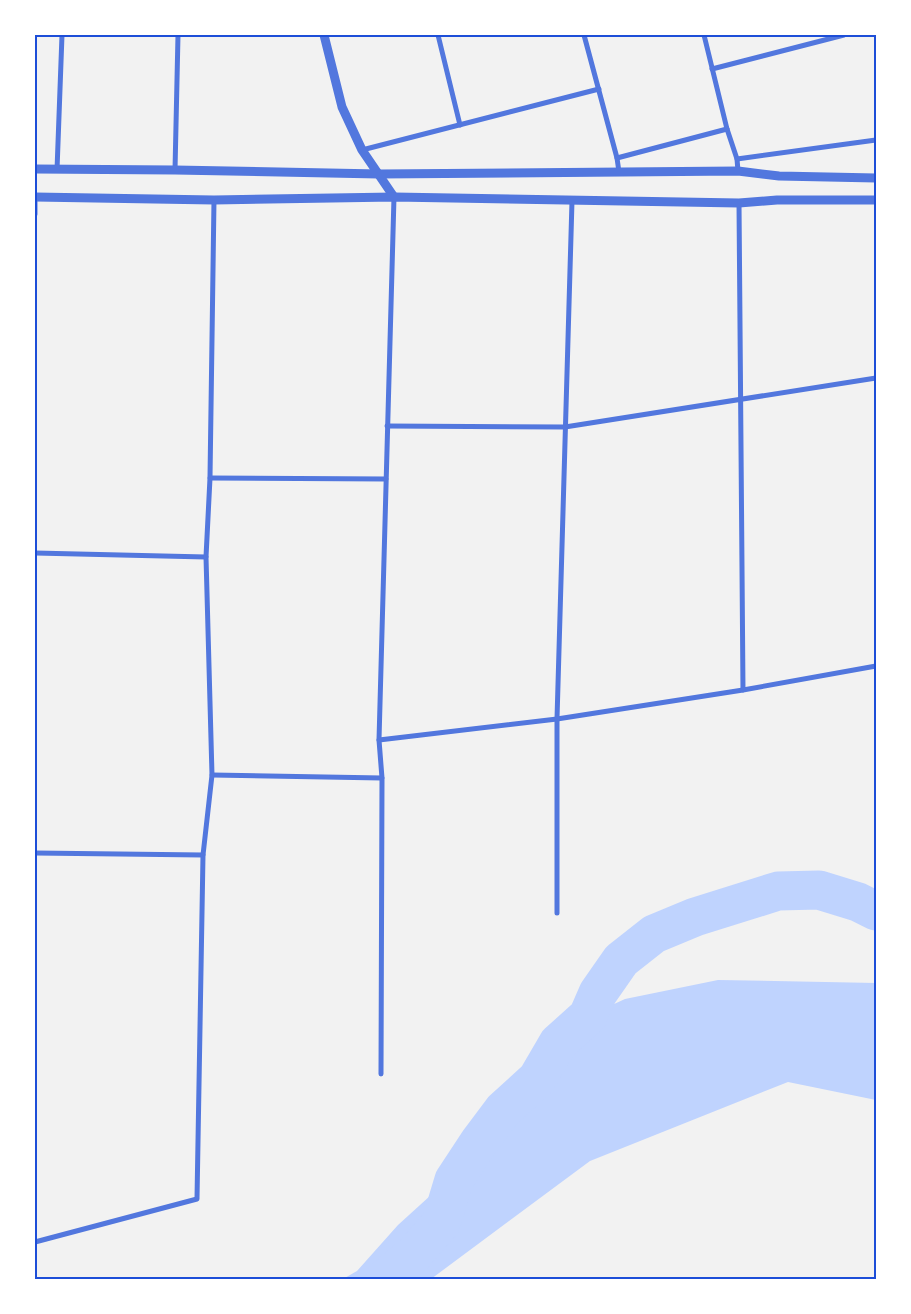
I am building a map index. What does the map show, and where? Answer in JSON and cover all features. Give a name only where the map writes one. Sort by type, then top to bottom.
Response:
[{"type":"street","points":[[57,170],[62,35]]},
{"type":"street","points":[[175,170],[178,35]]},
{"type":"street","points":[[324,35],[342,107],[362,150],[394,197],[379,740],[382,778],[381,1074]]},
{"type":"street","points":[[438,35],[460,125]]},
{"type":"street","points":[[584,35],[617,158],[619,172]]},
{"type":"street","points":[[704,35],[727,129],[737,159],[738,171]]},
{"type":"street","points":[[712,69],[844,35]]},
{"type":"street","points":[[362,150],[599,89]]},
{"type":"street","points":[[617,158],[727,129]]},
{"type":"street","points":[[737,159],[876,140]]},
{"type":"street","points":[[35,170],[175,170],[379,174],[738,171],[780,176],[876,178]]},
{"type":"street","points":[[35,214],[35,197],[214,200],[394,197],[739,203],[777,200],[876,200]]},
{"type":"street","points":[[35,1242],[197,1199],[203,855],[212,775],[206,557],[210,478],[214,200]]},
{"type":"street","points":[[557,913],[557,719],[572,201]]},
{"type":"street","points":[[739,203],[743,690]]},
{"type":"street","points":[[388,426],[565,427],[876,378]]},
{"type":"street","points":[[210,478],[386,479]]},
{"type":"street","points":[[35,553],[206,557]]},
{"type":"street","points":[[379,740],[557,719],[743,690],[876,666]]},
{"type":"street","points":[[212,775],[382,778]]},
{"type":"street","points":[[35,853],[203,855]]},
{"type":"water","points":[[718,980],[876,983],[876,1100],[788,1082],[590,1161],[431,1279],[343,1279],[357,1271],[398,1225],[530,1105],[588,1016],[625,999]]},
{"type":"waterway","points":[[385,1279],[413,1255],[441,1223],[454,1180],[503,1110],[537,1079],[558,1043],[588,1016],[598,993],[621,960],[654,934],[695,917],[778,891],[819,890],[858,902],[876,911]]}]
